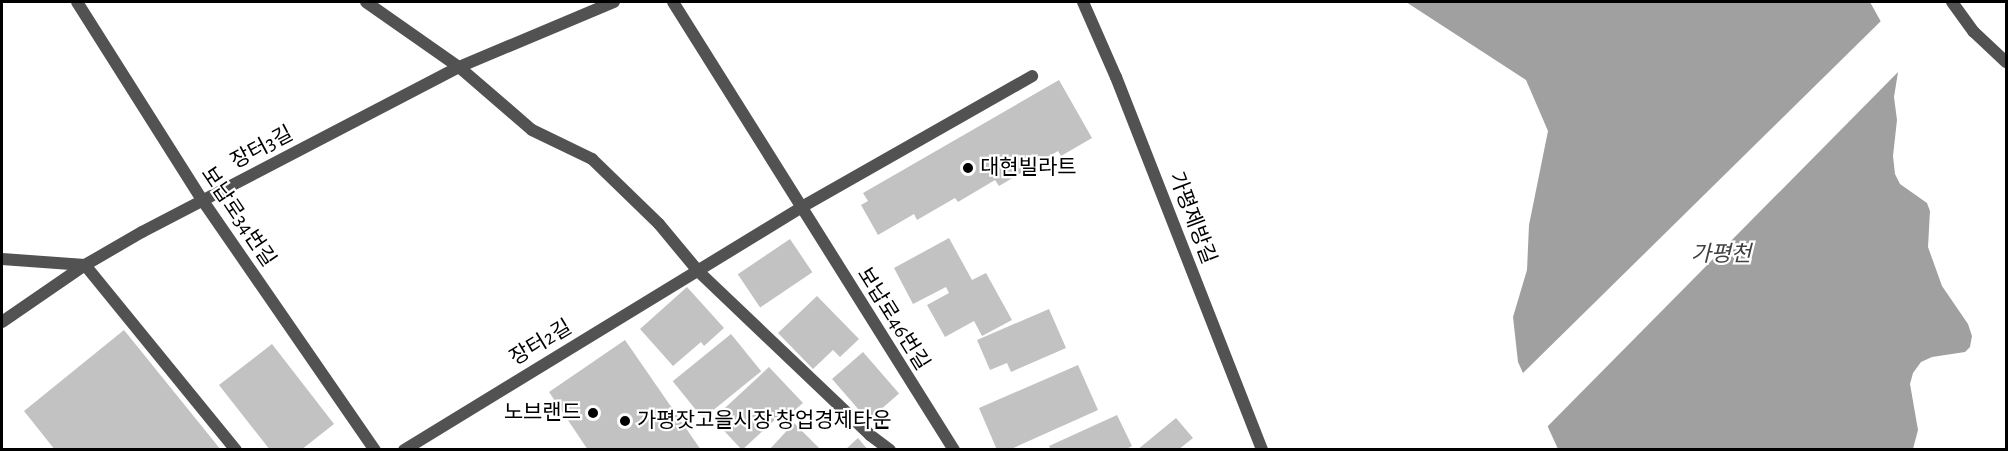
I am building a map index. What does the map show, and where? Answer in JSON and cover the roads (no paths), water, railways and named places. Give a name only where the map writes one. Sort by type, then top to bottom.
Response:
[{"type":"street","name":"보납로34번길","points":[[77,2],[203,201],[375,450]]},
{"type":"street","points":[[366,2],[459,67],[532,130],[592,159],[659,224],[698,271],[870,435],[890,450]]},
{"type":"street","name":"장터3길","points":[[2,322],[85,264],[459,67],[614,2]]},
{"type":"street","name":"보납로46번길","points":[[672,2],[954,450]]},
{"type":"street","name":"가평제방길","points":[[1083,2],[1116,77],[1262,450]]},
{"type":"street","points":[[1952,2],[1974,32],[2007,62]]},
{"type":"street","points":[[800,208],[1032,76]]},
{"type":"street","name":"장터2길","points":[[404,450],[800,208]]},
{"type":"street","points":[[2,259],[85,264],[236,450]]},
{"type":"water","name":"가평천","points":[[1406,2],[1870,2],[1885,29],[1899,66],[1894,97],[1897,120],[1893,156],[1895,174],[1900,184],[1927,203],[1930,211],[1928,247],[1942,286],[1968,324],[1972,336],[1970,347],[1965,352],[1932,357],[1921,362],[1913,373],[1910,384],[1918,430],[1913,449],[1558,449],[1518,362],[1513,317],[1527,270],[1529,225],[1548,131],[1526,80]]},
{"type":"place","name":"대현빌라트","points":[[968,168]]},
{"type":"place","name":"노브랜드","points":[[593,413]]},
{"type":"place","name":"가평잣고을시장 창업경제타운","points":[[625,421]]}]
